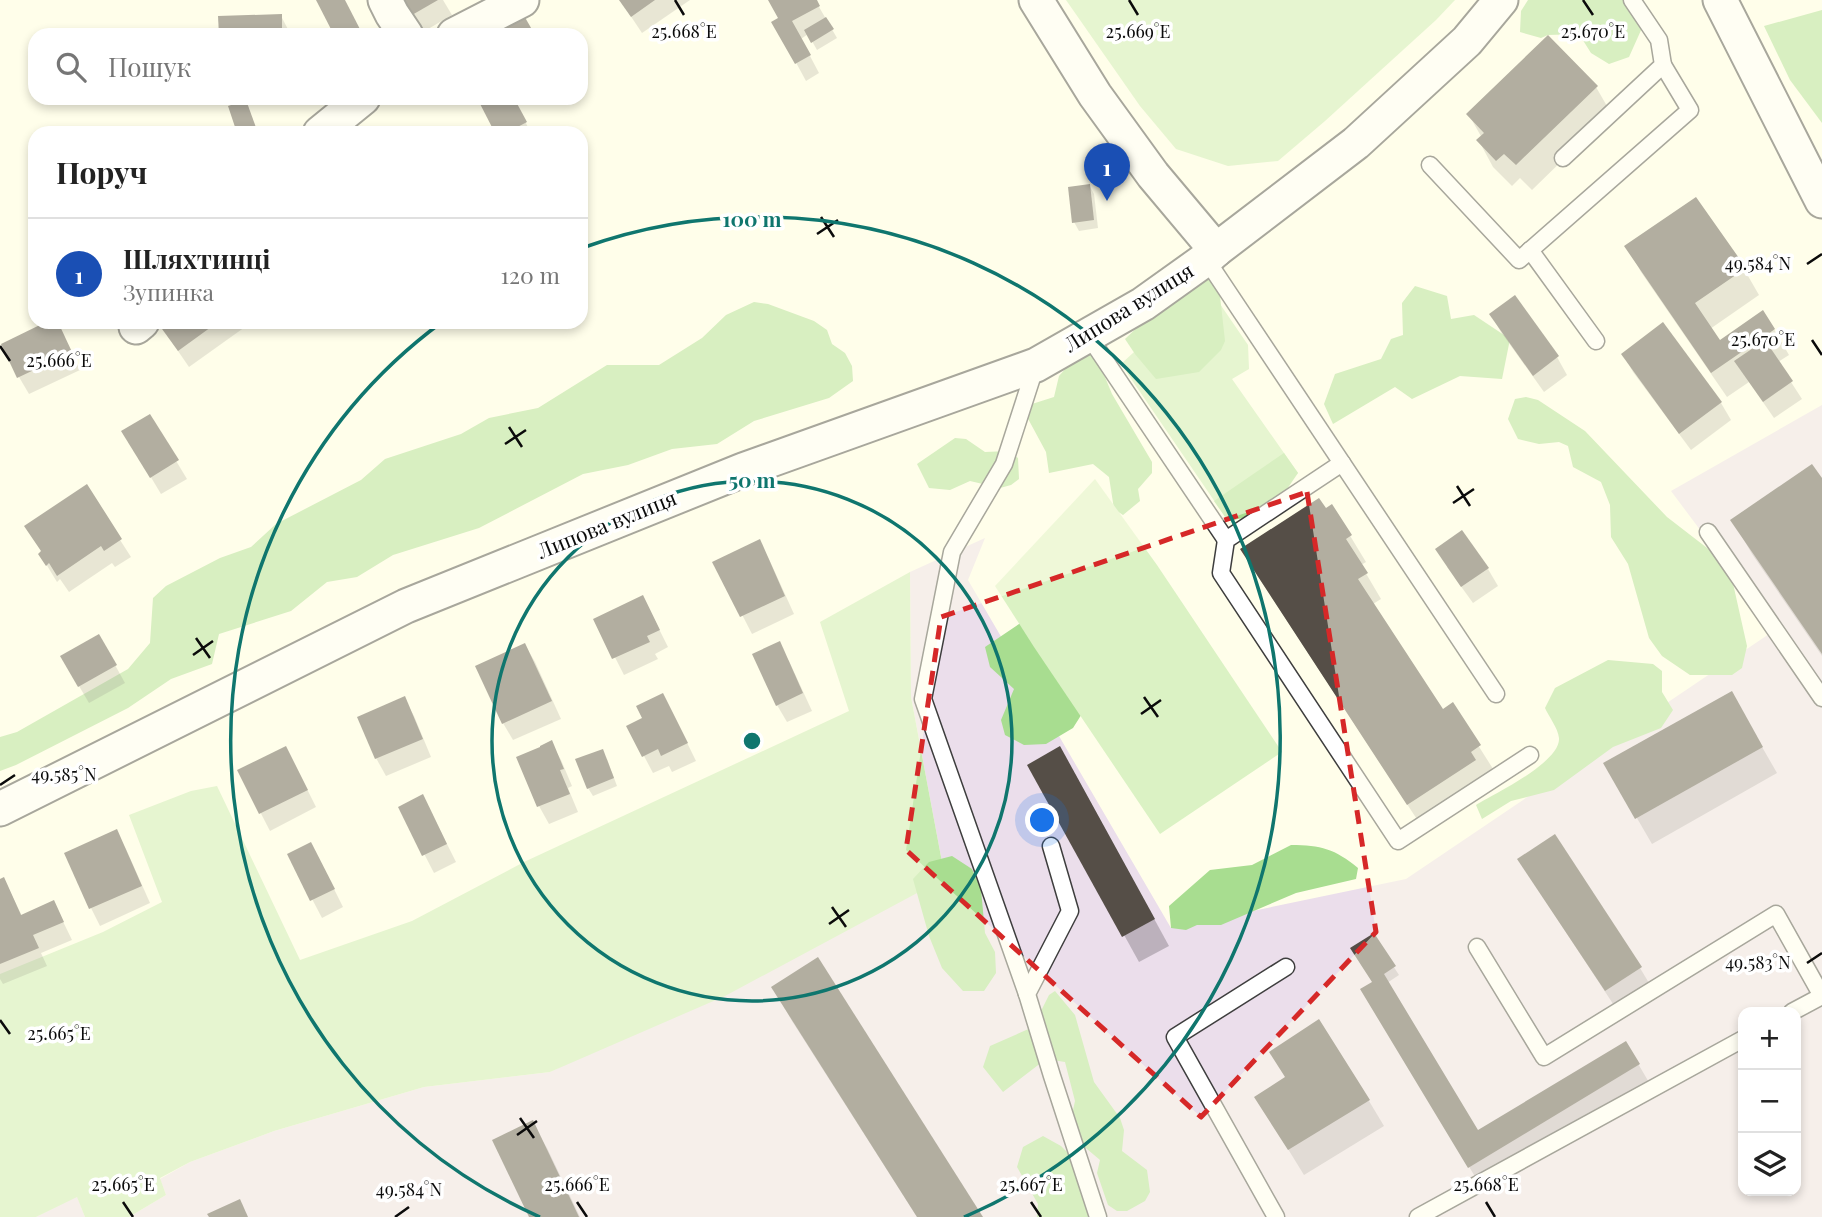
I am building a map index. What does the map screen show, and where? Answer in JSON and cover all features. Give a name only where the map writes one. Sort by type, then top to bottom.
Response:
[{"type":"street","points":[[385,0],[401,28]]},
{"type":"street","points":[[468,28],[522,0]]},
{"type":"street","points":[[1036,0],[1095,95],[1211,255]]},
{"type":"street","name":"Липова вулиця","points":[[0,809],[407,606],[743,470],[1036,365],[1143,304],[1356,143],[1467,41],[1501,0]]},
{"type":"street","points":[[1720,0],[1822,201]]},
{"type":"street","points":[[329,126],[354,105]]},
{"type":"lane","points":[[1430,165],[1519,260],[1690,110],[1663,65],[1659,40],[1632,0]]},
{"type":"lane","points":[[1563,158],[1663,65]]},
{"type":"lane","points":[[1530,250],[1595,341]]},
{"type":"lane","points":[[1211,255],[1342,463],[1496,694]]},
{"type":"lane","points":[[1088,335],[1226,540],[1221,573],[1398,841],[1530,755]]},
{"type":"lane","points":[[1036,365],[1004,464],[952,552],[923,699],[1027,994],[1098,1217]]},
{"type":"lane","points":[[1226,540],[1342,463]]},
{"type":"lane","points":[[1708,532],[1822,698]]},
{"type":"lane","points":[[1027,994],[1070,912],[1051,846]]},
{"type":"lane","points":[[1477,947],[1544,1057],[1776,914],[1822,996],[1801,1007]]},
{"type":"lane","points":[[1276,1217],[1175,1037],[1286,967]]},
{"type":"lane","points":[[1418,1217],[1738,1042]]},
{"type":"highlighted area","points":[[1307,492],[1376,932],[1201,1117],[906,850],[941,617]]},
{"type":"shaded area","points":[[1822,405],[1822,1217],[129,1217],[166,1195],[160,1179],[190,1162],[274,1131],[424,1087],[550,1072],[945,878],[911,697],[910,572],[985,538],[968,580],[1171,928],[1406,879],[1775,630],[1671,491]]},
{"type":"shaded area","points":[[77,1196],[85,1217],[36,1217]]},
{"type":"green space","points":[[1066,0],[1455,0],[1278,161],[1228,166],[1176,149],[1140,106]]},
{"type":"green space","points":[[1528,0],[1623,0],[1642,28],[1629,57],[1609,64],[1591,53],[1579,34],[1548,35],[1541,38],[1520,32],[1521,11]]},
{"type":"green space","points":[[1822,10],[1822,123],[1790,80],[1764,26]]},
{"type":"green space","points":[[1199,278],[1213,278],[1219,287],[1225,341],[1221,350],[1199,372],[1156,379],[1125,339],[1181,286]]},
{"type":"green space","points":[[1207,285],[1248,345],[1249,369],[1232,379],[1298,473],[1247,517],[1228,521],[1121,364]]},
{"type":"green space","points":[[1415,286],[1447,296],[1451,319],[1474,315],[1510,339],[1502,379],[1460,376],[1412,399],[1395,387],[1333,424],[1324,404],[1335,374],[1381,359],[1391,339],[1403,335],[1402,303]]},
{"type":"green space","points":[[754,302],[768,304],[814,321],[827,330],[832,344],[845,353],[852,366],[853,381],[829,398],[754,421],[717,444],[672,449],[628,465],[583,474],[479,528],[393,555],[357,577],[327,582],[291,611],[219,634],[212,664],[171,679],[128,708],[0,771],[0,737],[17,732],[128,669],[150,643],[153,598],[166,586],[220,558],[251,547],[276,524],[361,480],[385,459],[461,434],[489,418],[538,408],[607,365],[659,365],[702,338],[726,315]]},
{"type":"green space","points":[[1095,353],[1112,394],[1152,462],[1152,473],[1138,489],[1140,501],[1123,515],[1114,509],[1109,477],[1093,464],[1049,473],[1046,452],[1026,415],[1032,404],[1054,397],[1059,376],[1075,358]]},
{"type":"green space","points":[[1526,397],[1538,400],[1585,431],[1667,517],[1711,551],[1732,579],[1747,646],[1742,668],[1732,675],[1690,675],[1662,656],[1649,638],[1628,564],[1611,537],[1610,505],[1601,482],[1573,467],[1568,446],[1559,442],[1539,444],[1518,439],[1508,419],[1515,399]]},
{"type":"green space","points":[[955,438],[966,439],[985,452],[1008,451],[1018,458],[1019,479],[1000,488],[970,481],[950,490],[929,488],[917,464]]},
{"type":"green space","points":[[1284,453],[1298,473],[1285,492],[1247,517],[1228,521],[1214,501]]},
{"type":"green space","points":[[1095,479],[1157,565],[1282,752],[1160,834],[995,586]]},
{"type":"green space","points":[[910,572],[911,697],[945,878],[725,996],[550,1072],[424,1087],[274,1131],[190,1162],[160,1178],[166,1195],[129,1217],[85,1217],[77,1197],[36,1217],[0,1217],[0,974],[103,932],[162,902],[129,815],[191,791],[217,786],[300,960],[412,921],[524,862],[849,711],[820,622]]},
{"type":"green space","points":[[1031,616],[1090,701],[1073,728],[1046,744],[1024,745],[1005,735],[1001,720],[1014,689],[990,667],[985,647]]},
{"type":"green space","points":[[1608,660],[1653,664],[1662,671],[1662,692],[1673,710],[1661,728],[1613,747],[1554,790],[1511,801],[1482,819],[1476,805],[1539,767],[1557,747],[1558,734],[1545,708],[1555,688]]},
{"type":"green space","points":[[1291,845],[1319,847],[1335,852],[1358,868],[1356,879],[1296,893],[1221,925],[1197,925],[1186,930],[1171,928],[1169,906],[1210,870],[1252,865]]},
{"type":"green space","points":[[952,856],[972,869],[981,889],[985,933],[995,952],[996,973],[984,991],[963,991],[942,968],[929,936],[913,879],[929,862]]},
{"type":"green space","points":[[1055,991],[1075,1015],[1094,1082],[1120,1118],[1124,1130],[1122,1151],[1147,1170],[1150,1192],[1145,1201],[1127,1211],[1117,1211],[1108,1205],[1097,1173],[1100,1160],[1068,1133],[1075,1101],[1065,1062],[1046,1059],[1003,1092],[983,1067],[990,1046],[1033,1027],[1049,995]]},
{"type":"green space","points":[[1043,1136],[1061,1146],[1077,1162],[1090,1217],[1037,1217],[1038,1204],[1017,1167],[1023,1147]]},
{"type":"building","points":[[316,0],[345,0],[359,28],[330,28]]},
{"type":"building","points":[[403,0],[438,0],[412,15]]},
{"type":"building","points":[[619,0],[655,0],[631,17]]},
{"type":"building","points":[[768,0],[817,0],[820,6],[792,21],[811,55],[795,64],[771,22],[778,18]]},
{"type":"building","points":[[522,12],[531,28],[500,28]]},
{"type":"building","points":[[282,14],[282,28],[219,28],[218,16]]},
{"type":"building","points":[[826,17],[834,29],[811,43],[804,30]]},
{"type":"building","points":[[1548,35],[1598,86],[1516,165],[1504,154],[1496,161],[1476,140],[1484,133],[1466,114]]},
{"type":"building","points":[[248,105],[255,126],[235,126],[228,106]]},
{"type":"building","points":[[481,105],[518,105],[527,122],[519,126],[491,126]]},
{"type":"building","points":[[1090,184],[1094,220],[1072,223],[1068,187]]},
{"type":"building","points":[[1696,197],[1746,268],[1695,303],[1720,340],[1763,310],[1775,329],[1711,373],[1624,246]]},
{"type":"building","points":[[1515,295],[1559,356],[1533,376],[1489,314]]},
{"type":"building","points":[[1663,322],[1722,402],[1679,434],[1621,354]]},
{"type":"building","points":[[32,329],[61,329],[72,352],[17,378],[1,344]]},
{"type":"building","points":[[162,329],[208,329],[178,351]]},
{"type":"building","points":[[1765,340],[1793,381],[1763,402],[1734,361]]},
{"type":"building","points":[[150,414],[179,460],[150,478],[121,431]]},
{"type":"building","points":[[1812,464],[1822,478],[1822,654],[1730,520]]},
{"type":"building","points":[[87,484],[122,539],[104,551],[101,546],[57,576],[49,563],[46,566],[38,554],[41,551],[24,526]]},
{"type":"building","points":[[1319,498],[1326,508],[1332,504],[1352,535],[1346,539],[1368,573],[1358,579],[1443,709],[1453,702],[1481,745],[1471,752],[1476,760],[1407,805],[1240,549]]},
{"type":"building","points":[[1462,530],[1489,568],[1461,587],[1435,549]]},
{"type":"building","points":[[760,539],[785,596],[740,617],[712,562]]},
{"type":"building","points":[[643,595],[660,630],[647,636],[650,642],[612,659],[593,619]]},
{"type":"building","points":[[99,634],[117,665],[78,687],[60,656]]},
{"type":"building","points":[[780,641],[803,693],[776,706],[752,654]]},
{"type":"building","points":[[525,643],[552,701],[502,724],[475,666]]},
{"type":"building","points":[[1732,691],[1763,747],[1635,819],[1603,763]]},
{"type":"building","points":[[663,693],[688,743],[661,756],[658,749],[642,757],[626,726],[642,718],[636,706]]},
{"type":"building","points":[[405,696],[423,739],[375,759],[357,717]]},
{"type":"building","points":[[552,740],[564,769],[560,770],[570,794],[537,807],[516,757]]},
{"type":"building","points":[[286,746],[308,790],[259,814],[237,770]]},
{"type":"building","points":[[1060,746],[1155,919],[1122,937],[1027,765]]},
{"type":"building","points":[[603,749],[614,778],[587,789],[575,759]]},
{"type":"building","points":[[423,794],[447,844],[422,856],[398,807]]},
{"type":"building","points":[[117,829],[142,886],[89,909],[64,853]]},
{"type":"building","points":[[1555,834],[1642,967],[1605,991],[1517,859]]},
{"type":"building","points":[[311,842],[335,889],[310,901],[287,854]]},
{"type":"building","points":[[4,877],[21,915],[54,900],[64,922],[33,935],[39,948],[0,964],[0,879]]},
{"type":"building","points":[[1374,933],[1396,966],[1384,974],[1478,1130],[1626,1041],[1640,1064],[1468,1168],[1360,989],[1372,982],[1350,948]]},
{"type":"building","points":[[818,957],[983,1217],[917,1217],[771,987]]},
{"type":"building","points":[[1319,1019],[1370,1100],[1288,1150],[1254,1097],[1285,1077],[1269,1052]]},
{"type":"building","points":[[533,1120],[579,1217],[529,1217],[492,1140]]},
{"type":"building","points":[[240,1199],[248,1217],[209,1217],[207,1214]]},
{"type":"place","name":"Шляхтинці","points":[[1107,201]]}]
